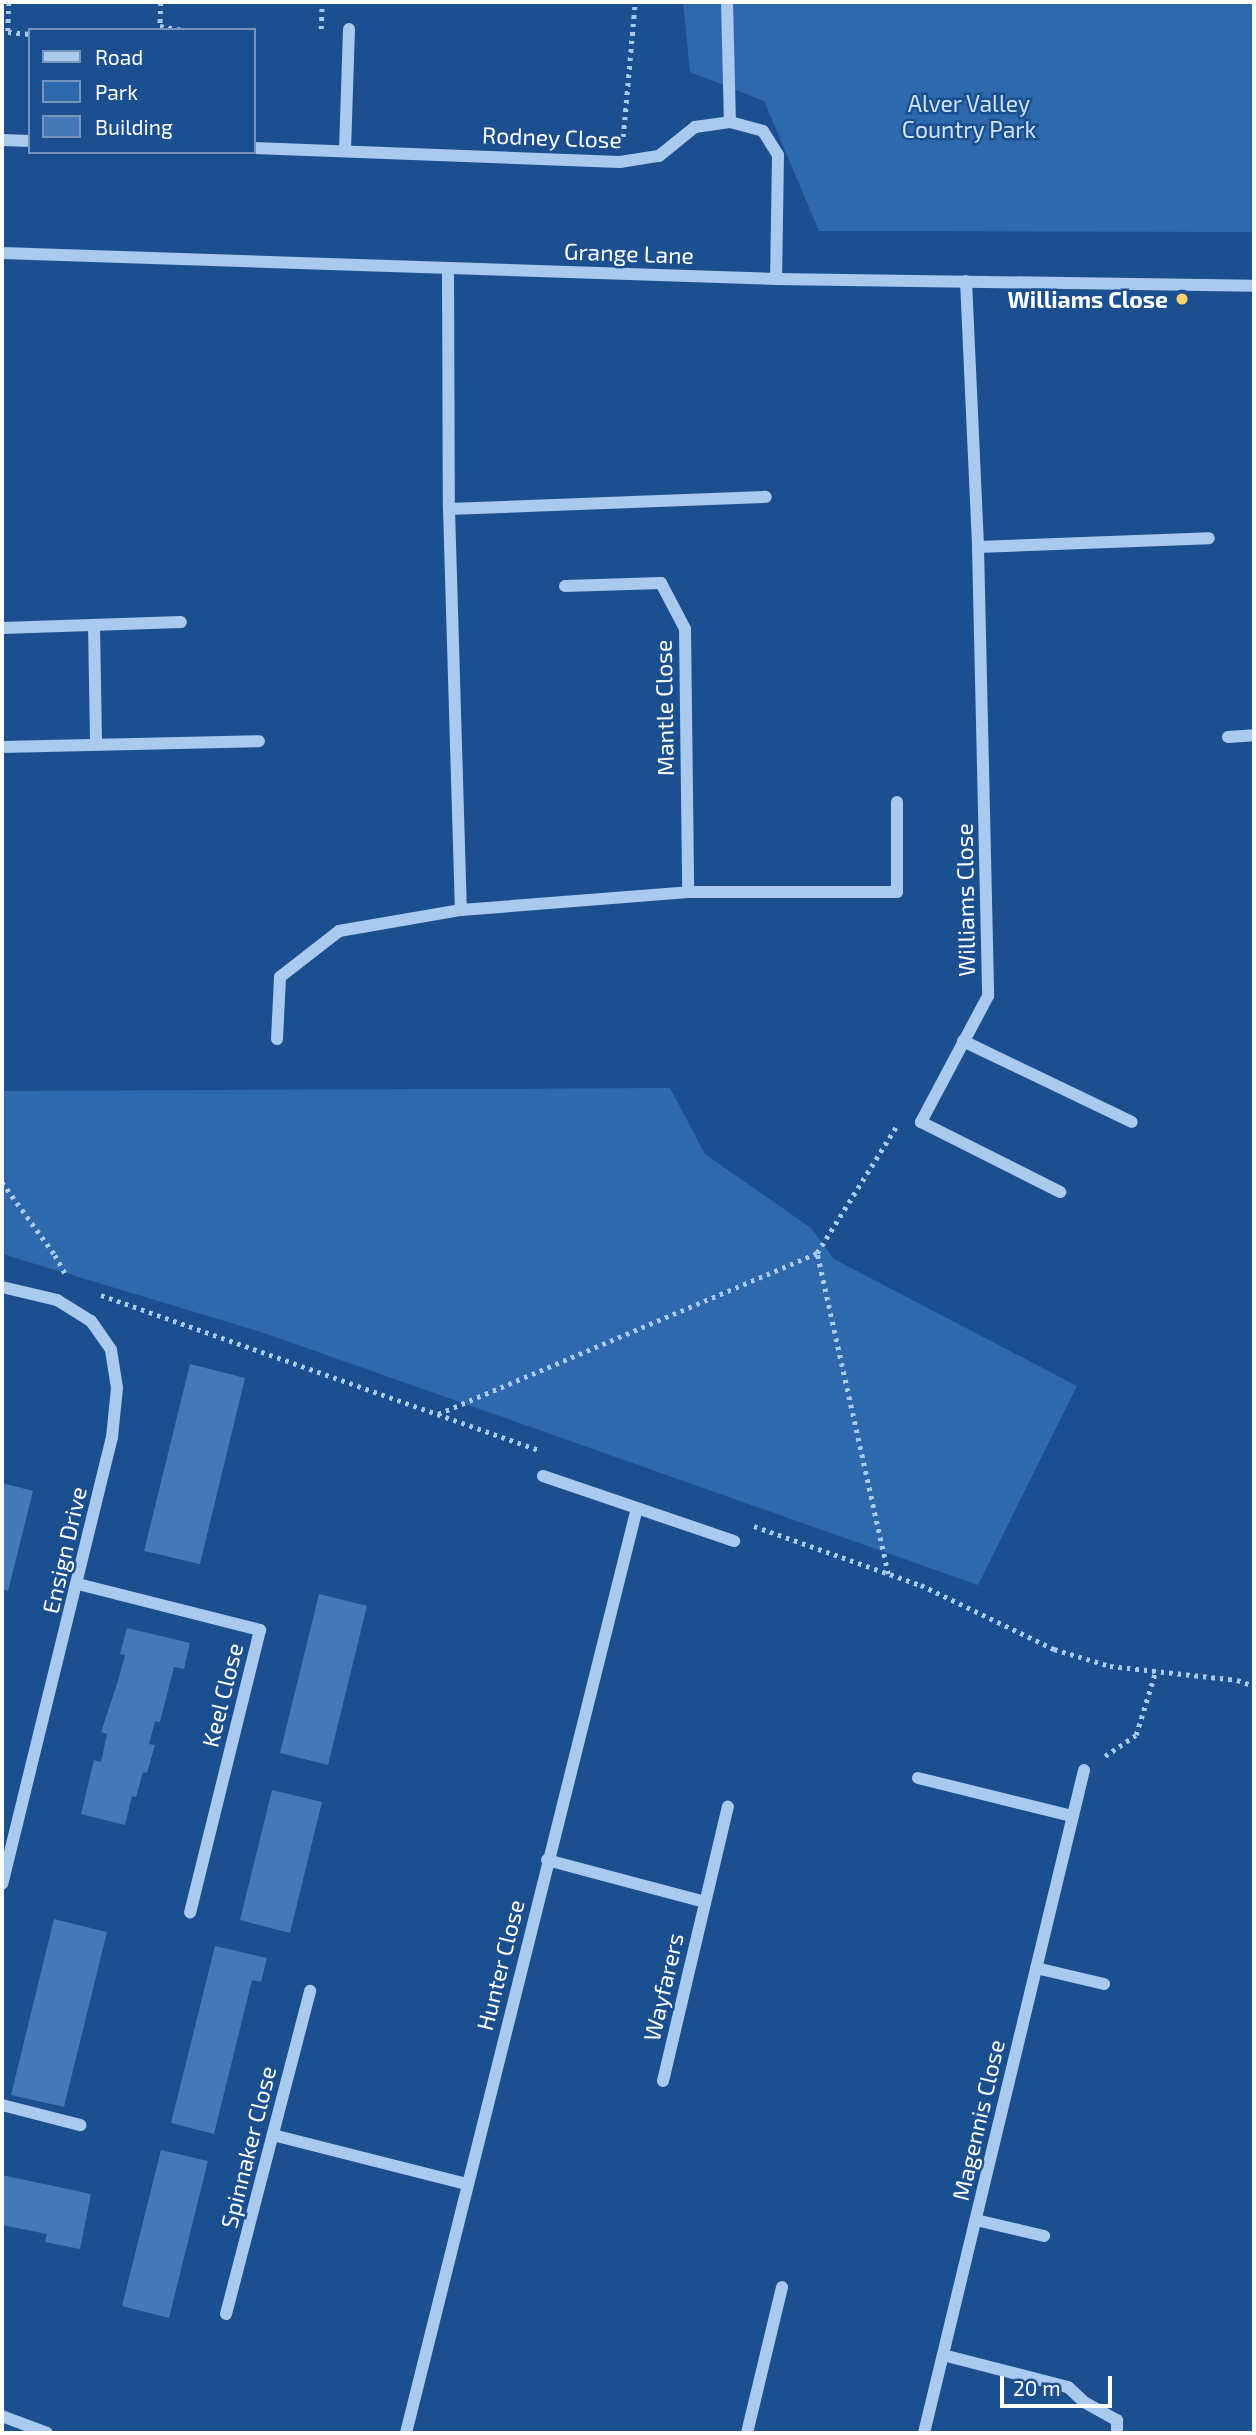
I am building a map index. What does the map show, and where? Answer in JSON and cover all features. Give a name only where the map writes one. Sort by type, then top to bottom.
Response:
[{"type":"street","points":[[727,2],[730,122]]},
{"type":"street","points":[[345,150],[349,29]]},
{"type":"street","name":"Rodney Close","points":[[256,148],[620,162],[659,156],[695,127],[730,122],[762,131],[778,155],[776,279]]},
{"type":"street","points":[[2,140],[28,141]]},
{"type":"street","name":"Grange Lane","points":[[2,253],[776,279],[1254,285]]},
{"type":"street","points":[[448,268],[449,509],[461,910]]},
{"type":"street","name":"Williams Close","points":[[921,1122],[988,996],[978,547],[966,281]]},
{"type":"street","points":[[449,509],[766,497]]},
{"type":"street","points":[[978,547],[1209,538]]},
{"type":"street","name":"Mantle Close","points":[[565,586],[661,583],[685,629],[688,892]]},
{"type":"street","points":[[2,628],[180,622]]},
{"type":"street","points":[[94,625],[96,744]]},
{"type":"street","points":[[1228,737],[1254,735]]},
{"type":"street","points":[[2,747],[259,741]]},
{"type":"street","points":[[277,1039],[280,977],[339,931],[461,910],[688,892],[897,892],[897,802]]},
{"type":"street","points":[[963,1041],[1132,1122]]},
{"type":"street","points":[[921,1122],[1060,1192]]},
{"type":"street","name":"Ensign Drive","points":[[2,1287],[57,1300],[91,1321],[111,1350],[117,1388],[112,1437],[78,1584],[2,1884]]},
{"type":"street","points":[[543,1476],[734,1541]]},
{"type":"street","name":"Hunter Close","points":[[406,2433],[636,1508]]},
{"type":"street","name":"Keel Close","points":[[78,1584],[260,1630],[190,1912]]},
{"type":"street","name":"Magennis Close","points":[[924,2433],[1084,1770]]},
{"type":"street","points":[[918,1778],[1072,1816]]},
{"type":"street","name":"Wayfarers","points":[[663,2081],[728,1807]]},
{"type":"street","points":[[547,1860],[705,1902]]},
{"type":"street","points":[[1036,1968],[1104,1984]]},
{"type":"street","name":"Spinnaker Close","points":[[226,2314],[310,1991]]},
{"type":"street","points":[[2,2105],[80,2125]]},
{"type":"street","points":[[272,2135],[467,2184]]},
{"type":"street","points":[[976,2220],[1044,2236]]},
{"type":"street","points":[[747,2433],[782,2287]]},
{"type":"street","points":[[943,2355],[1068,2387],[1084,2402],[1117,2420],[1117,2433]]},
{"type":"street","points":[[2,2416],[47,2433]]},
{"type":"path","points":[[9,2],[8,32],[28,34]]},
{"type":"path","points":[[161,2],[160,26],[172,28]]},
{"type":"path","points":[[620,162],[635,2]]},
{"type":"path","points":[[437,1414],[817,1253],[905,1114],[921,1122]]},
{"type":"path","points":[[2,1182],[55,1255],[72,1287],[57,1300]]},
{"type":"path","points":[[817,1253],[888,1575]]},
{"type":"path","points":[[1084,1770],[1136,1735],[1156,1670]]},
{"type":"green space","name":"Alver Valley Country Park","points":[[683,2],[1254,2],[1254,232],[819,231],[764,101],[690,72]]},
{"type":"green space","points":[[670,1088],[705,1154],[811,1228],[834,1259],[1077,1386],[978,1585],[264,1333],[2,1254],[2,1091]]},
{"type":"building","points":[[190,1364],[245,1378],[200,1564],[144,1551]]},
{"type":"building","points":[[2,1483],[33,1491],[8,1591],[2,1589]]},
{"type":"building","points":[[319,1594],[367,1606],[328,1765],[280,1753]]},
{"type":"building","points":[[127,1628],[190,1643],[184,1669],[174,1667],[160,1722],[155,1721],[149,1744],[155,1745],[147,1773],[143,1772],[136,1797],[132,1796],[125,1825],[81,1814],[94,1760],[101,1762],[107,1734],[101,1732],[125,1655],[120,1654]]},
{"type":"building","points":[[272,1790],[322,1802],[290,1933],[240,1920]]},
{"type":"building","points":[[54,1919],[107,1932],[64,2107],[11,2095]]},
{"type":"building","points":[[215,1946],[267,1958],[261,1982],[252,1980],[214,2134],[171,2123]]},
{"type":"building","points":[[161,2150],[208,2161],[169,2318],[122,2306]]},
{"type":"building","points":[[2,2175],[91,2194],[80,2249],[45,2242],[47,2234],[2,2225]]},
{"type":"place","name":"Williams Close","points":[[1182,299]]}]
